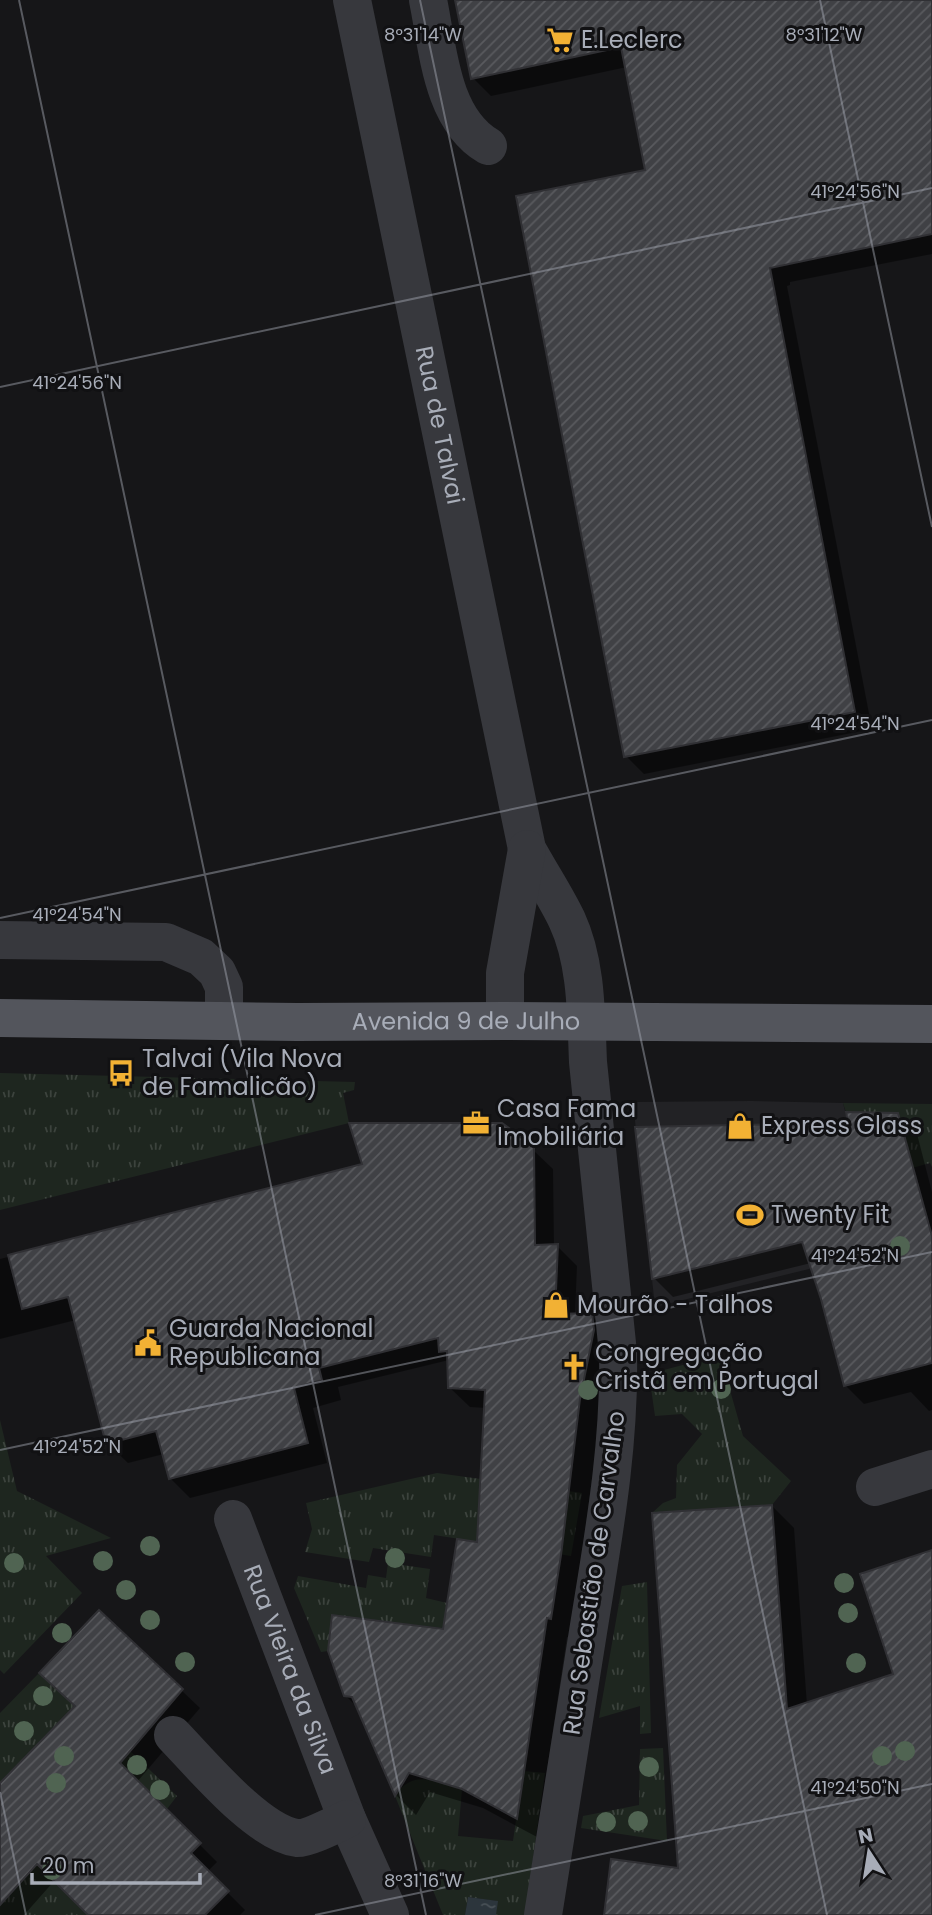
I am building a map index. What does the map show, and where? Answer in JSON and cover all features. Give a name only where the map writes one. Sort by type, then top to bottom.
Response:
[{"type":"main road","name":"Avenida 9 de Julho","points":[[0,1018],[932,1024]]},
{"type":"street","name":"Rua de Talvai","points":[[352,0],[527,849],[568,921],[581,966],[587,1021]]},
{"type":"street","points":[[428,0],[452,102],[467,130],[488,146]]},
{"type":"street","name":"Rua de Talvai","points":[[505,1021],[505,973],[527,849]]},
{"type":"street","points":[[0,940],[166,942],[201,957],[217,972],[224,987],[224,1021]]},
{"type":"street","name":"Rua Sebastião de Carvalho","points":[[543,1915],[598,1574],[616,1446],[619,1401],[618,1353],[588,1062],[587,1021]]},
{"type":"street","points":[[875,1488],[932,1469]]},
{"type":"street","name":"Rua Vieira da Silva","points":[[233,1519],[347,1819],[390,1915]]},
{"type":"street","points":[[173,1735],[256,1819],[275,1832],[299,1839],[347,1819]]},
{"type":"shaded area","points":[[633,1102],[843,1103],[875,1233],[809,1269],[655,1307]]},
{"type":"green space","points":[[0,1073],[355,1082],[354,1090],[343,1093],[349,1123],[0,1210]]},
{"type":"green space","points":[[843,1103],[932,1104],[932,1167],[930,1163],[912,1168],[898,1113],[846,1112]]},
{"type":"green space","points":[[720,1355],[743,1436],[791,1481],[772,1505],[652,1513],[663,1503],[676,1498],[677,1465],[702,1434],[682,1414],[655,1416],[649,1374]]},
{"type":"green space","points":[[0,1420],[17,1491],[111,1538],[46,1556],[82,1593],[4,1674],[0,1670]]},
{"type":"green space","points":[[437,1473],[582,1493],[571,1556],[434,1535],[431,1557],[373,1548],[369,1562],[305,1552],[312,1529],[306,1503]]},
{"type":"green space","points":[[388,1563],[430,1569],[426,1598],[447,1603],[491,1634],[333,1615],[328,1651],[321,1652],[294,1588],[298,1576],[366,1588],[368,1575],[386,1578]]},
{"type":"green space","points":[[647,1582],[651,1733],[640,1734],[640,1706],[599,1718],[622,1586]]},
{"type":"green space","points":[[39,1673],[75,1706],[0,1790],[0,1713]]},
{"type":"green space","points":[[663,1748],[667,1841],[581,1828],[583,1816],[639,1805],[640,1749]]},
{"type":"green space","points":[[130,1751],[177,1796],[167,1809],[140,1782],[125,1796],[107,1781]]},
{"type":"green space","points":[[523,1771],[545,1773],[525,1915],[496,1915],[497,1901],[468,1897],[465,1915],[443,1915],[395,1796],[409,1782],[425,1779],[462,1789],[458,1836],[513,1841]]},
{"type":"green space","points":[[57,1840],[84,1911],[88,1915],[0,1915],[0,1905]]},
{"type":"water","points":[[468,1897],[498,1901],[496,1915],[465,1915]]},
{"type":"building","points":[[455,0],[932,0],[932,234],[770,268],[855,712],[624,757],[516,196],[645,170],[621,47],[471,79]]},
{"type":"building","points":[[846,1112],[898,1113],[932,1236],[932,1363],[844,1386],[821,1299],[802,1242],[652,1279],[635,1127],[848,1123]]},
{"type":"building","points":[[349,1123],[502,1123],[509,1128],[534,1148],[535,1245],[558,1244],[555,1314],[592,1313],[594,1330],[580,1399],[561,1555],[551,1619],[547,1618],[517,1819],[462,1789],[409,1773],[395,1796],[352,1697],[344,1696],[328,1651],[332,1615],[443,1629],[457,1539],[477,1542],[485,1390],[448,1388],[447,1351],[439,1352],[438,1338],[319,1368],[322,1380],[294,1388],[308,1443],[169,1479],[156,1431],[106,1444],[68,1297],[22,1309],[8,1255],[362,1164]]},
{"type":"building","points":[[772,1505],[787,1709],[893,1674],[860,1574],[932,1550],[932,1915],[604,1915],[611,1859],[678,1868],[652,1513]]},
{"type":"building","points":[[99,1610],[183,1689],[120,1763],[201,1843],[191,1853],[229,1891],[205,1915],[88,1915],[37,1864],[0,1905],[0,1783],[75,1706],[39,1673]]},
{"type":"place","name":"E.Leclerc","points":[[560,40]]},
{"type":"place","name":"Talvai (Vila Nova de Famalicão)","points":[[121,1073]]},
{"type":"place","name":"Casa Fama Imobiliária","points":[[476,1123]]},
{"type":"place","name":"Express Glass","points":[[740,1126]]},
{"type":"place","name":"Twenty Fit","points":[[750,1215]]},
{"type":"place","name":"Mourão - Talhos","points":[[556,1305]]},
{"type":"place","name":"Guarda Nacional Republicana","points":[[148,1343]]},
{"type":"place","name":"Congregação Cristã em Portugal","points":[[574,1367]]}]
